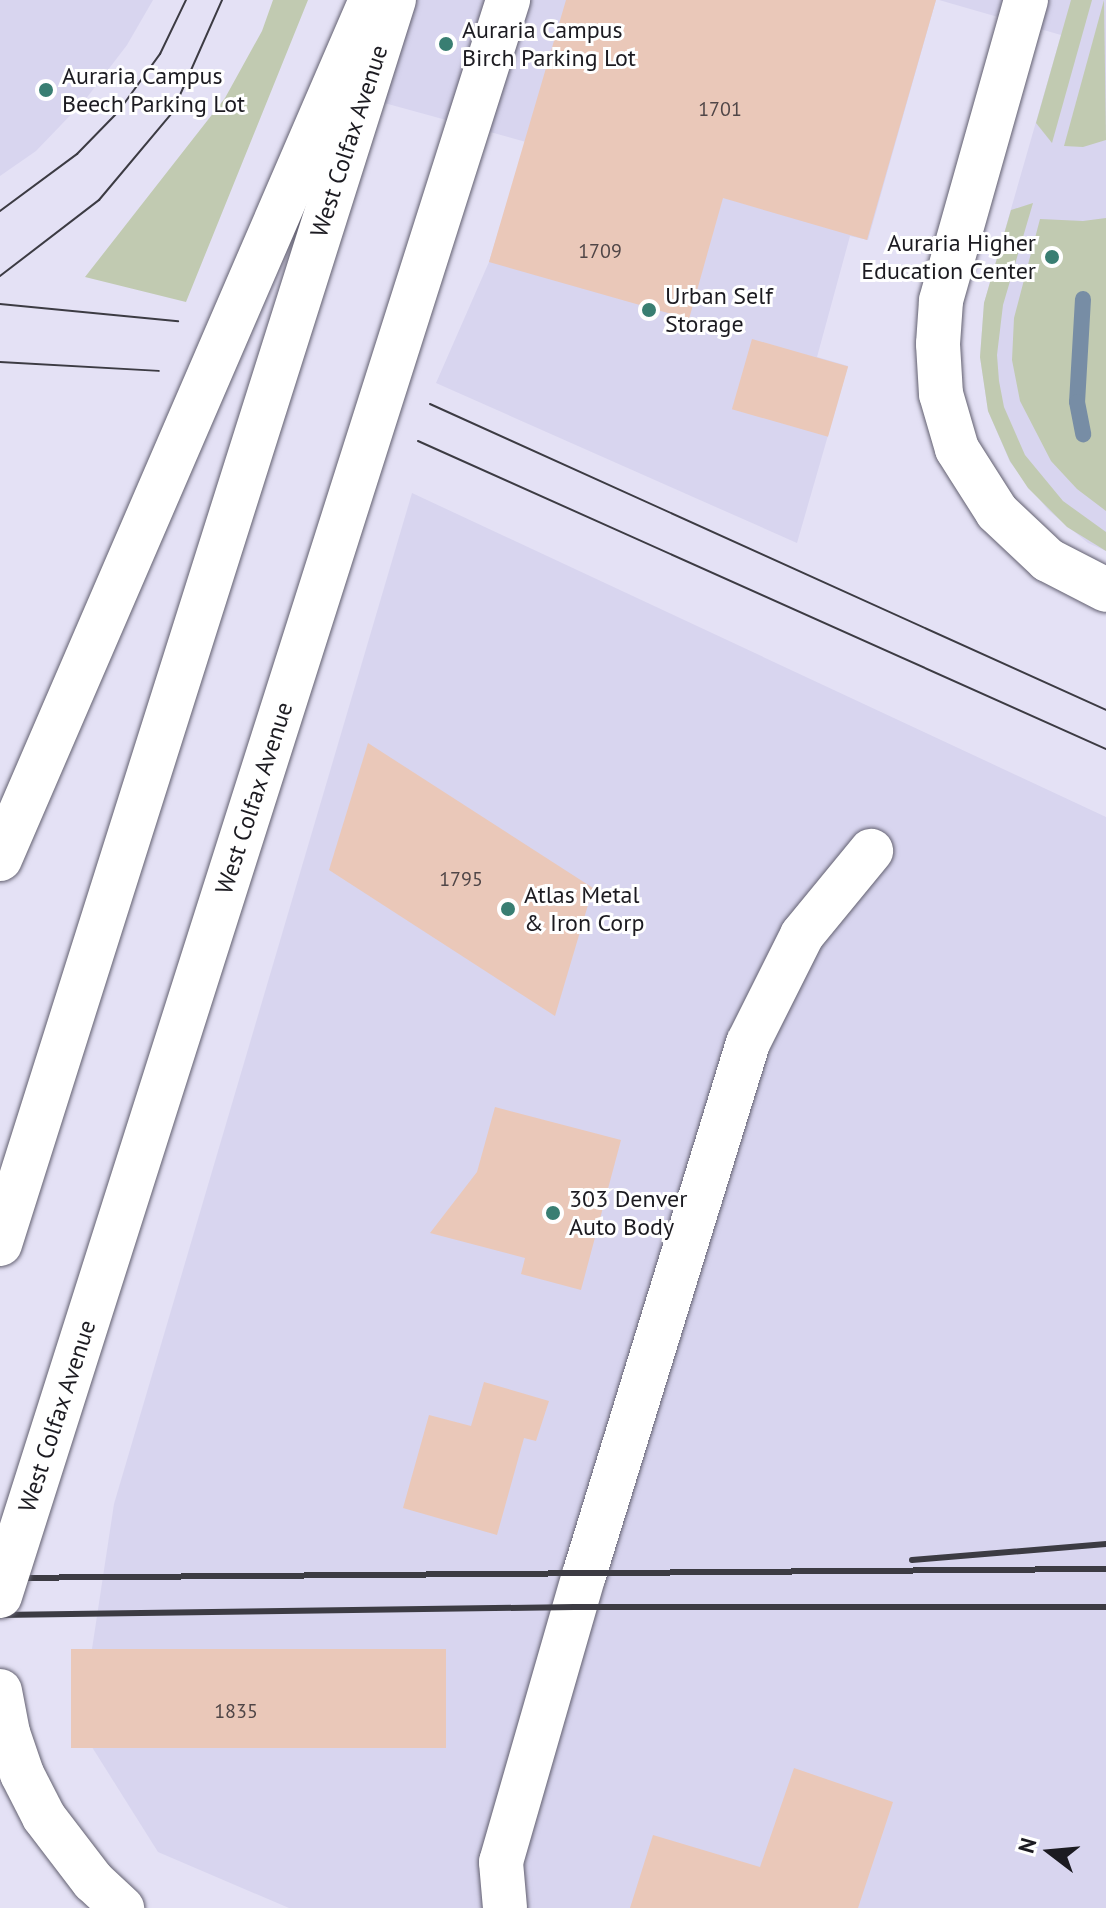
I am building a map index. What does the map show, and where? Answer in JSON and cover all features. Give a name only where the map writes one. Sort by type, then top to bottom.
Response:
[{"type":"main road","points":[[0,859],[371,0]]},
{"type":"main road","name":"West Colfax Avenue","points":[[0,1244],[394,0]]},
{"type":"main road","name":"West Colfax Avenue","points":[[0,1596],[508,0]]},
{"type":"main road","points":[[1026,0],[941,301],[938,344],[947,419],[957,449],[979,488],[1012,530],[1036,550],[1106,590]]},
{"type":"main road","points":[[505,1908],[501,1862],[584,1575],[748,1043],[802,935],[871,851]]},
{"type":"main road","points":[[0,1691],[8,1733],[22,1774],[44,1817],[70,1854],[122,1908]]},
{"type":"shaded area","name":"Auraria Campus Beech Parking Lot","points":[[0,0],[153,0],[127,45],[85,100],[36,151],[0,176]]},
{"type":"shaded area","name":"Urban Self Storage","points":[[351,0],[936,0],[868,240],[850,236],[817,357],[848,366],[797,543],[436,383],[489,262],[526,142],[326,87]]},
{"type":"shaded area","name":"Auraria Higher Education Center","points":[[939,0],[1106,0],[1106,551],[1088,543],[1048,510],[1010,462],[988,411],[980,357],[984,303],[1061,35]]},
{"type":"shaded area","points":[[412,493],[1106,817],[1106,1908],[289,1908],[158,1852],[80,1728],[114,1504]]},
{"type":"green space","points":[[273,0],[308,0],[186,302],[85,277],[225,98],[262,31]]},
{"type":"green space","points":[[1071,0],[1092,0],[1052,143],[1036,123]]},
{"type":"green space","points":[[1104,0],[1106,140],[1083,147],[1064,146]]},
{"type":"green space","points":[[1033,203],[1003,305],[997,355],[1004,407],[1025,455],[1063,501],[1106,532],[1106,551],[1067,527],[1028,488],[1010,461],[988,411],[980,357],[984,303],[1011,210]]},
{"type":"green space","points":[[1106,218],[1106,511],[1077,489],[1051,461],[1020,401],[1012,360],[1014,318],[1040,219],[1083,221]]},
{"type":"building","points":[[566,0],[936,0],[867,240],[723,198],[689,319],[489,262]]},
{"type":"building","points":[[752,339],[848,367],[828,437],[732,409]]},
{"type":"building","points":[[368,743],[593,888],[555,1016],[329,870]]},
{"type":"building","points":[[495,1107],[621,1140],[581,1290],[521,1274],[525,1258],[430,1233],[477,1172]]},
{"type":"building","points":[[484,1382],[549,1401],[536,1441],[524,1438],[497,1535],[403,1508],[429,1415],[471,1426]]},
{"type":"building","points":[[71,1649],[446,1649],[446,1748],[71,1748]]},
{"type":"building","points":[[794,1768],[893,1802],[858,1908],[630,1908],[653,1835],[760,1867]]},
{"type":"waterway","points":[[1083,299],[1077,402],[1083,434]]},
{"type":"tram line","points":[[0,211],[77,154],[118,112],[160,54],[186,0]]},
{"type":"tram line","points":[[0,276],[99,200],[172,113],[222,0]]},
{"type":"tram line","points":[[0,304],[178,321]]},
{"type":"tram line","points":[[0,362],[159,371]]},
{"type":"tram line","points":[[430,404],[1106,710]]},
{"type":"tram line","points":[[418,441],[1106,749]]},
{"type":"railway","points":[[912,1560],[1106,1544]]},
{"type":"railway","points":[[0,1578],[1106,1569]]},
{"type":"railway","points":[[0,1615],[574,1607],[1106,1607]]},
{"type":"place","name":"Auraria Campus Birch Parking Lot","points":[[446,44]]},
{"type":"place","name":"Auraria Campus Beech Parking Lot","points":[[46,90]]},
{"type":"place","name":"Auraria Higher Education Center","points":[[1052,257]]},
{"type":"place","name":"Urban Self Storage","points":[[649,310]]},
{"type":"place","name":"Atlas Metal & Iron Corp","points":[[508,909]]},
{"type":"place","name":"303 Denver Auto Body","points":[[553,1213]]}]
